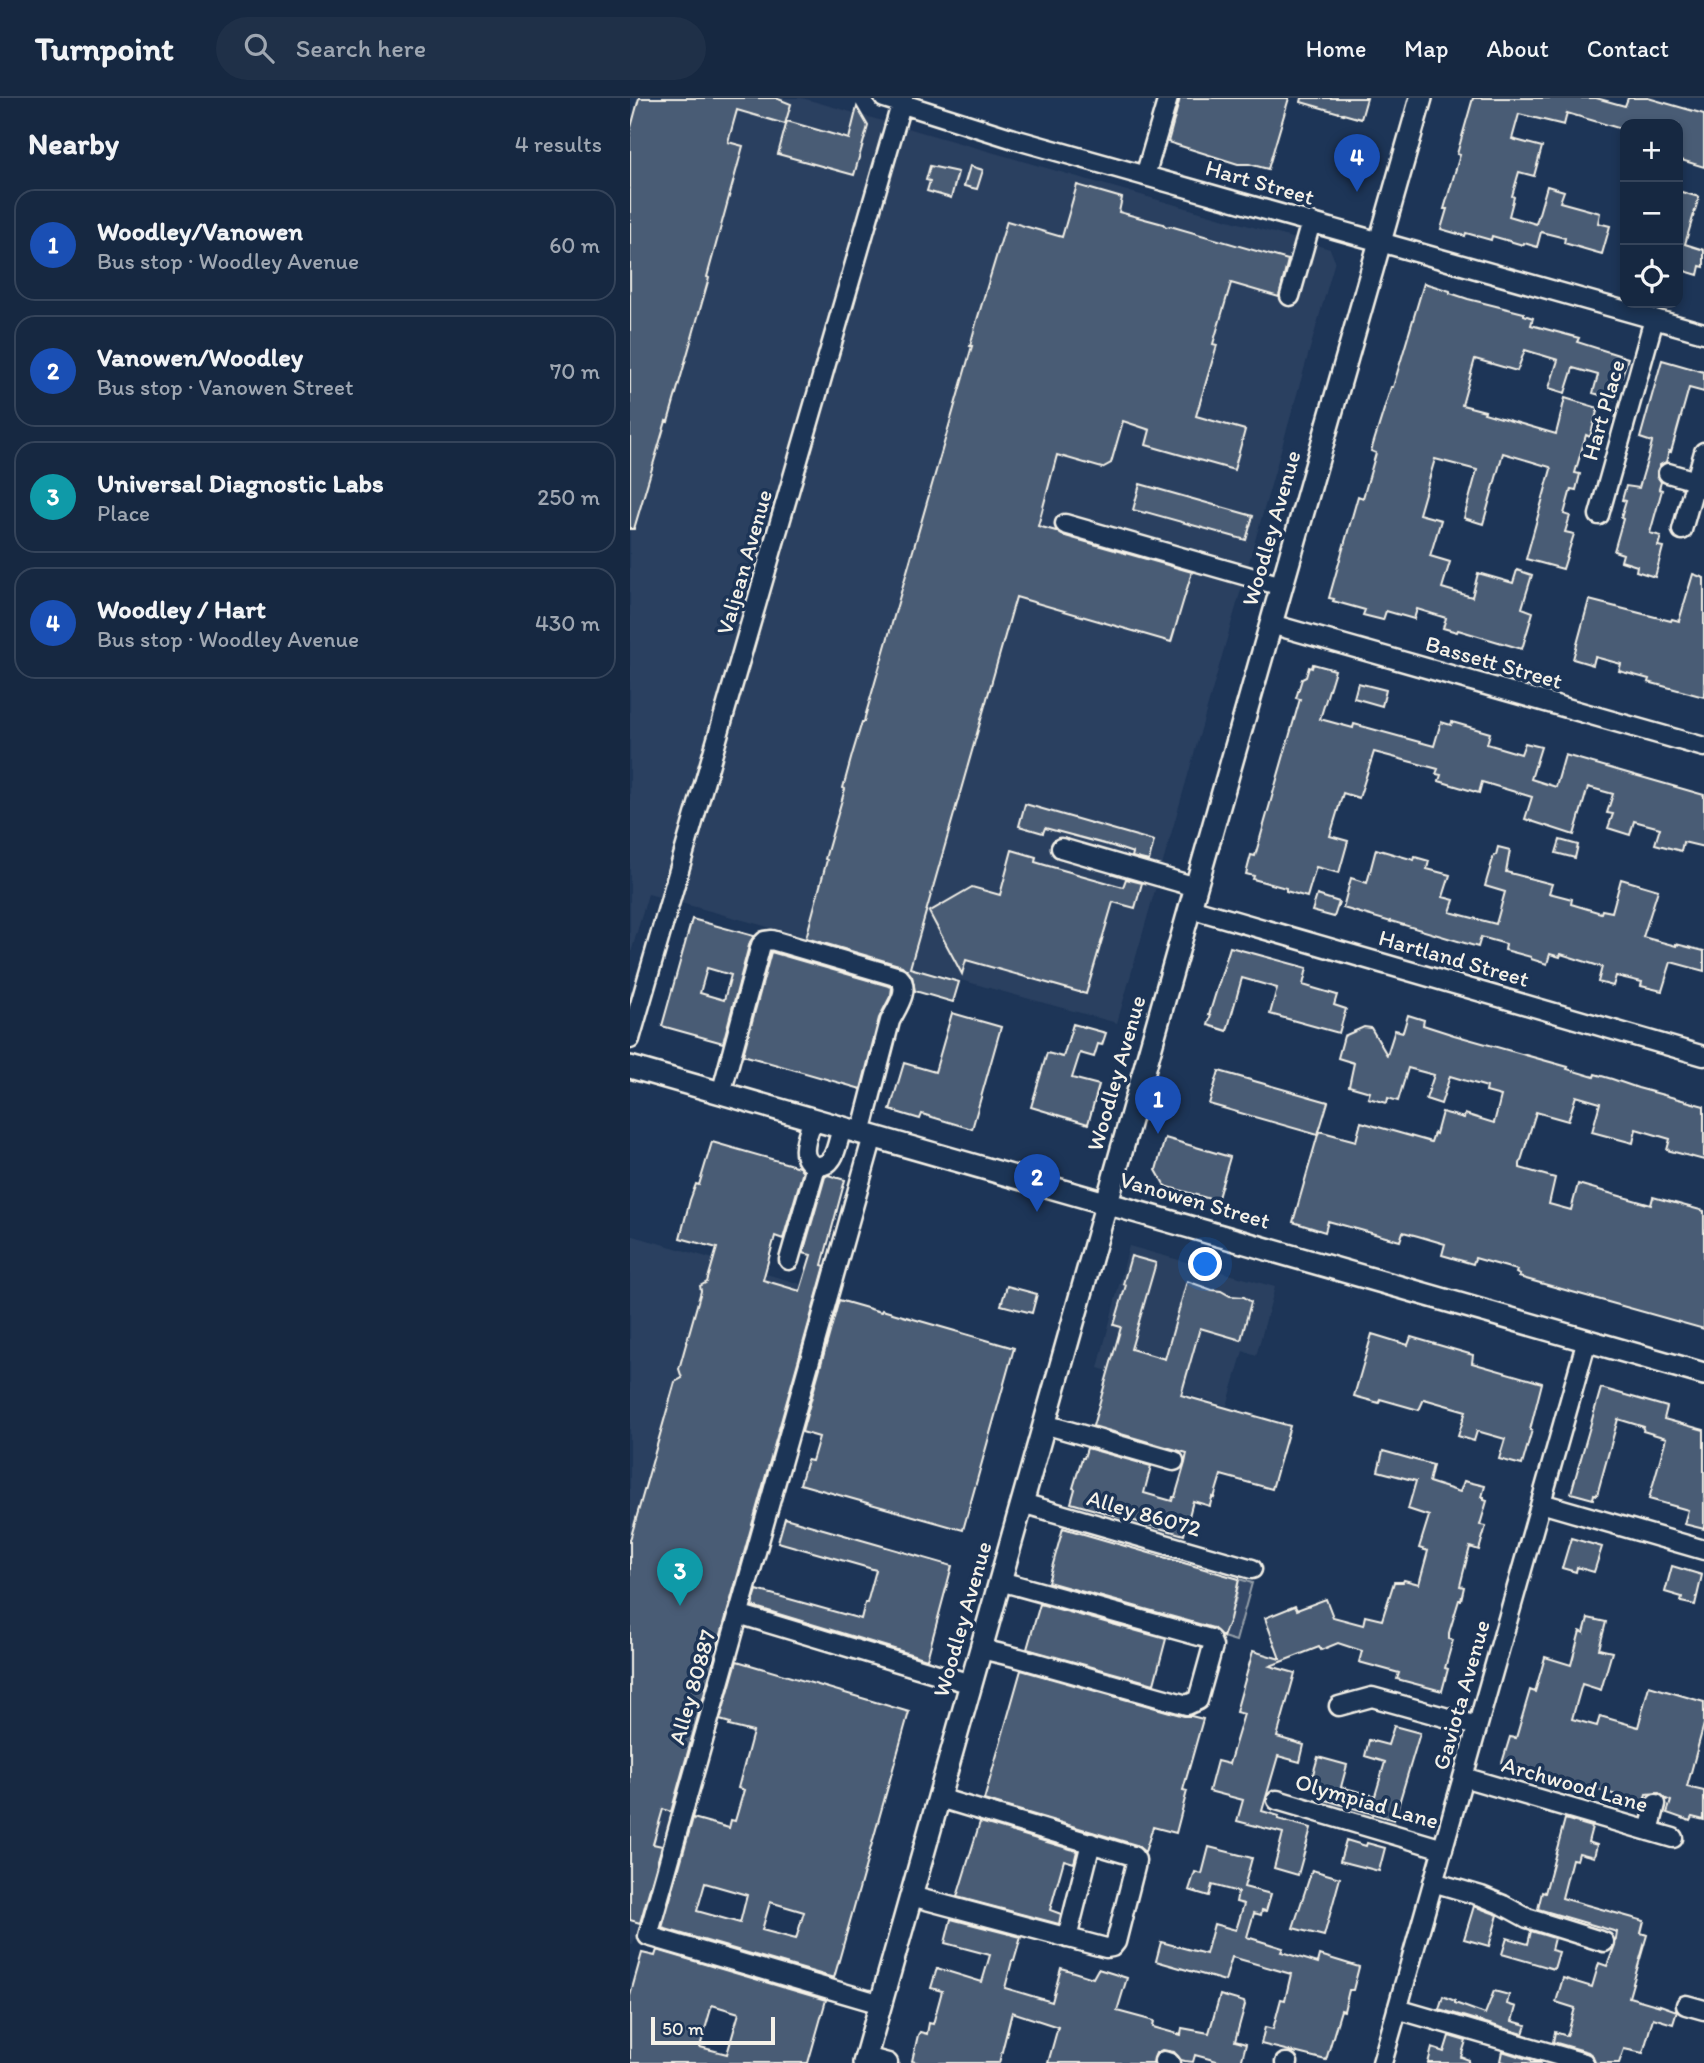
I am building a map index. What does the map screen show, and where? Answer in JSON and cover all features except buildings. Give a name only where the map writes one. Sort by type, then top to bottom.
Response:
[{"type":"main road","name":"Woodley Avenue","points":[[865,2060],[1421,98]]},
{"type":"main road","name":"Vanowen Street","points":[[630,1067],[1704,1374]]},
{"type":"street","points":[[1145,176],[1168,98]]},
{"type":"street","name":"Hart Street","points":[[896,100],[1145,176],[1704,333]]},
{"type":"street","name":"Valjean Avenue","points":[[630,1039],[896,100]]},
{"type":"street","points":[[1290,296],[1311,222]]},
{"type":"street","name":"Hart Place","points":[[1599,515],[1654,319]]},
{"type":"street","points":[[1682,530],[1704,452]]},
{"type":"street","points":[[1668,473],[1696,481]]},
{"type":"street","points":[[1065,524],[1282,586]]},
{"type":"street","name":"Bassett Street","points":[[1271,624],[1704,747]]},
{"type":"street","points":[[1060,848],[1196,887]]},
{"type":"street","name":"Hartland Street","points":[[1190,908],[1704,1056]]},
{"type":"street","points":[[721,1094],[761,945],[765,942],[772,940],[899,977],[905,986],[890,1021],[859,1132],[829,1164],[822,1167],[810,1164],[805,1158],[804,1151],[813,1119]]},
{"type":"street","name":"Alley 80887","points":[[859,1132],[738,1614],[648,1936],[881,2004]]},
{"type":"street","points":[[789,1260],[816,1166]]},
{"type":"street","name":"Gaviota Avenue","points":[[1382,2063],[1587,1340]]},
{"type":"street","points":[[1044,1424],[1174,1461]]},
{"type":"street","name":"Alley 86072","points":[[1022,1503],[1252,1569]]},
{"type":"street","points":[[1541,1503],[1704,1550]]},
{"type":"street","points":[[981,1649],[1187,1705],[1198,1700],[1213,1646],[1210,1639],[1000,1581]]},
{"type":"street","points":[[738,1614],[971,1684]]},
{"type":"street","points":[[1339,1706],[1373,1697],[1477,1726]]},
{"type":"street","name":"Archwood Lane","points":[[1463,1777],[1673,1838]]},
{"type":"street","points":[[911,1896],[1106,1948],[1112,1947],[1116,1942],[1136,1863],[1133,1856],[939,1798]]},
{"type":"street","name":"Olympiad Lane","points":[[1277,1800],[1443,1849]]},
{"type":"street","points":[[1649,1831],[1656,1804]]},
{"type":"street","points":[[1067,1938],[1091,1843]]},
{"type":"street","points":[[1433,1882],[1481,1896],[1527,1919],[1604,1942]]},
{"type":"street","points":[[1686,2005],[1704,2010]]},
{"type":"street","points":[[1397,2009],[1584,2063]]},
{"type":"street","points":[[865,2060],[888,2063]]},
{"type":"shaded area","points":[[640,98],[802,98],[1330,249],[1335,261],[1117,1023],[648,894],[630,956],[630,133]]},
{"type":"shaded area","points":[[630,1235],[818,1289],[633,1945],[630,1944]]},
{"type":"shaded area","points":[[1129,1246],[1275,1287],[1256,1356],[1243,1351],[1227,1406],[1098,1368]]},
{"type":"shaded area","points":[[1239,1579],[1252,1583],[1236,1641],[1223,1637],[1236,1598]]},
{"type":"place","name":"Woodley / Hart","points":[[1357,192]]},
{"type":"place","name":"Woodley/Vanowen","points":[[1158,1134]]},
{"type":"place","name":"Vanowen/Woodley","points":[[1037,1212]]},
{"type":"place","name":"Universal Diagnostic Labs","points":[[680,1606]]}]
